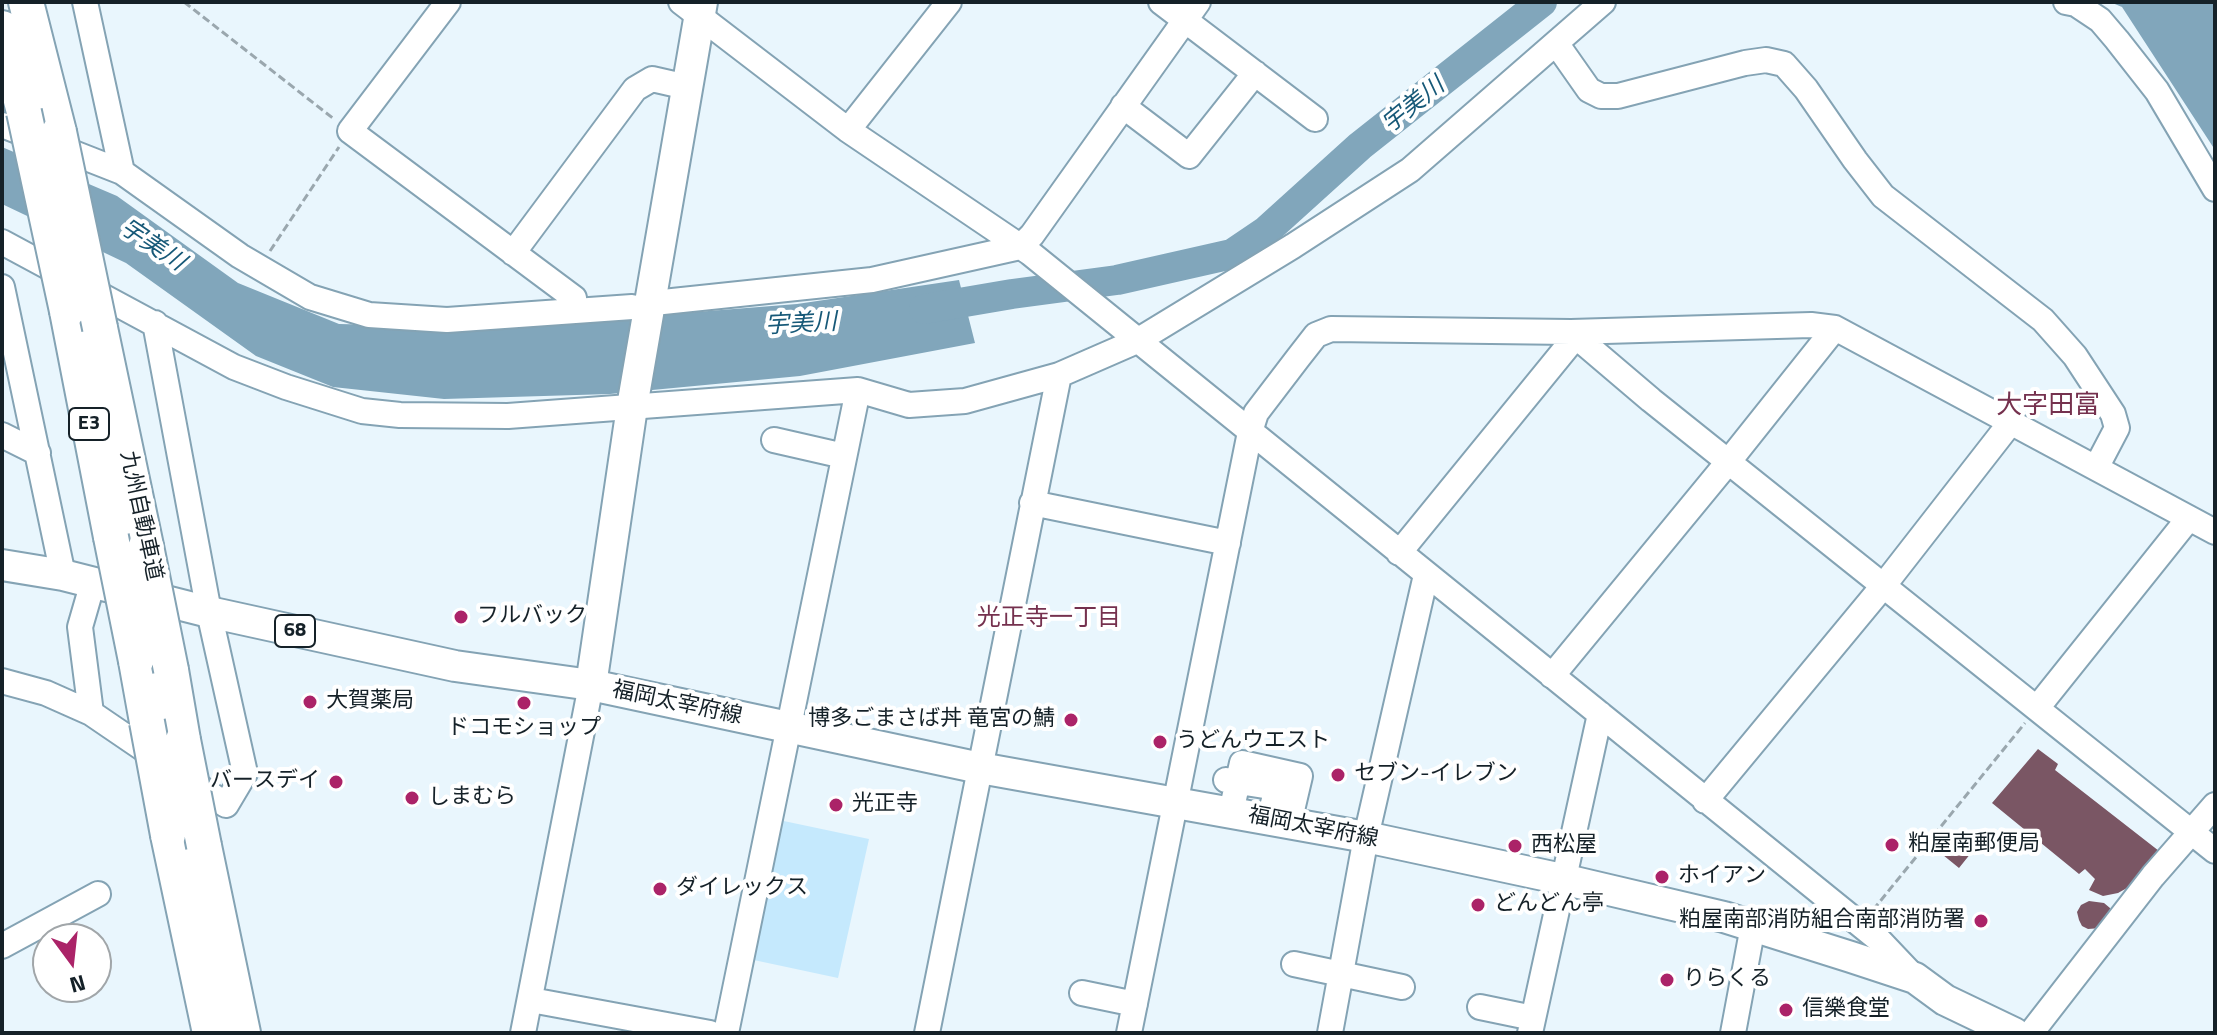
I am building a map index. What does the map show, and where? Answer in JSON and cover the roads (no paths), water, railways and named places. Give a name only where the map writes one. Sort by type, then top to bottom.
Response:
[{"type":"highway","name":"九州自動車道","points":[[26,2],[13,119],[67,311],[168,835],[210,1033]]},
{"type":"highway","name":"九州自動車道","points":[[2,28],[20,67],[59,132],[146,546],[243,1033]]},
{"type":"main road","name":"福岡太宰府線","points":[[591,685],[648,304],[687,87],[694,7]]},
{"type":"main road","name":"福岡太宰府線","points":[[2,565],[63,575],[209,612],[455,666],[591,685],[980,768],[1366,837],[1562,879],[1753,926],[1915,978],[1945,1000],[2013,1033]]},
{"type":"street","points":[[20,67],[38,2]]},
{"type":"street","points":[[85,2],[122,172]]},
{"type":"street","points":[[448,2],[350,131],[574,298]]},
{"type":"street","points":[[848,130],[949,2]]},
{"type":"street","points":[[1161,2],[1191,11],[1255,73],[1315,119]]},
{"type":"street","points":[[2,242],[234,367],[299,392],[362,411],[400,415],[508,416],[858,390],[909,405],[965,401],[1059,375],[1128,334],[1293,246],[1410,170],[1603,2]]},
{"type":"street","points":[[2066,2],[2076,4],[2100,20],[2117,40],[2157,91],[2215,189]]},
{"type":"street","points":[[694,7],[848,130],[1025,250],[1861,925],[1915,978]]},
{"type":"street","points":[[1025,250],[1032,235],[1191,11]]},
{"type":"street","points":[[1556,43],[1589,90],[1601,96],[1618,96],[1745,63],[1766,60],[1784,64],[1806,89],[1883,196],[2043,320],[2075,356],[2113,414],[2117,428],[2096,468]]},
{"type":"street","points":[[1123,106],[1189,156],[1255,73]]},
{"type":"street","points":[[513,253],[635,89],[652,79],[687,87]]},
{"type":"street","points":[[13,119],[122,172],[240,256],[310,297],[369,315],[447,320],[648,304],[872,280],[1025,250]]},
{"type":"street","points":[[2,287],[63,575]]},
{"type":"street","points":[[2,681],[46,693],[91,713],[226,805],[245,773],[209,612],[155,323]]},
{"type":"street","points":[[1129,1033],[1250,432],[1256,413],[1316,335],[1331,329],[1573,334],[1811,325],[1835,328],[2215,532]]},
{"type":"street","points":[[1552,676],[1835,328]]},
{"type":"street","points":[[1573,334],[1651,400],[2215,851]]},
{"type":"street","points":[[1399,553],[1573,334]]},
{"type":"street","points":[[927,1033],[1059,375]]},
{"type":"street","points":[[726,1033],[858,390]]},
{"type":"street","points":[[1705,801],[1884,585],[2011,422]]},
{"type":"street","points":[[2,435],[38,453]]},
{"type":"street","points":[[774,440],[844,456]]},
{"type":"street","points":[[1032,503],[1228,543]]},
{"type":"street","points":[[2037,708],[2189,518]]},
{"type":"street","points":[[1330,1033],[1366,837],[1426,575]]},
{"type":"street","points":[[91,713],[80,627],[93,582]]},
{"type":"street","points":[[523,1033],[591,685]]},
{"type":"street","points":[[1480,1007],[1532,1025],[1600,714]]},
{"type":"street","points":[[1225,811],[1238,781],[1277,788],[1279,821]]},
{"type":"street","points":[[2031,1033],[2153,876],[2215,805]]},
{"type":"street","points":[[2,946],[98,894]]},
{"type":"street","points":[[1733,1033],[1753,926]]},
{"type":"street","points":[[1294,964],[1402,987]]},
{"type":"street","points":[[1082,993],[1135,1004]]},
{"type":"street","points":[[531,1000],[710,1033]]},
{"type":"water","points":[[2110,2],[2215,2],[2215,150],[2122,7]]},
{"type":"water","points":[[2,147],[117,196],[238,283],[339,324],[469,327],[595,320],[797,304],[959,280],[975,343],[800,376],[610,394],[444,399],[333,387],[256,356],[126,263],[2,204]]},
{"type":"waterway","name":"宇美川","points":[[924,309],[1117,280],[1232,254],[1266,231],[1360,146],[1542,2]]},
{"type":"place","name":"フルバック","points":[[461,617]]},
{"type":"place","name":"大賀薬局","points":[[310,702]]},
{"type":"place","name":"ドコモショップ","points":[[524,703]]},
{"type":"place","name":"博多ごまさば丼 竜宮の鯖","points":[[1071,720]]},
{"type":"place","name":"うどんウエスト","points":[[1160,742]]},
{"type":"place","name":"セブン-イレブン","points":[[1338,775]]},
{"type":"place","name":"バースデイ","points":[[336,782]]},
{"type":"place","name":"しまむら","points":[[412,798]]},
{"type":"place","name":"光正寺","points":[[836,805]]},
{"type":"place","name":"粕屋南郵便局","points":[[1892,845]]},
{"type":"place","name":"西松屋","points":[[1515,846]]},
{"type":"place","name":"ホイアン","points":[[1662,877]]},
{"type":"place","name":"ダイレックス","points":[[660,889]]},
{"type":"place","name":"どんどん亭","points":[[1478,905]]},
{"type":"place","name":"粕屋南部消防組合南部消防署","points":[[1981,921]]},
{"type":"place","name":"りらくる","points":[[1667,980]]},
{"type":"place","name":"信樂食堂","points":[[1786,1010]]},
{"type":"district","name":"大字田富","points":[[2048,407]]},
{"type":"district","name":"光正寺一丁目","points":[[1049,619]]}]
